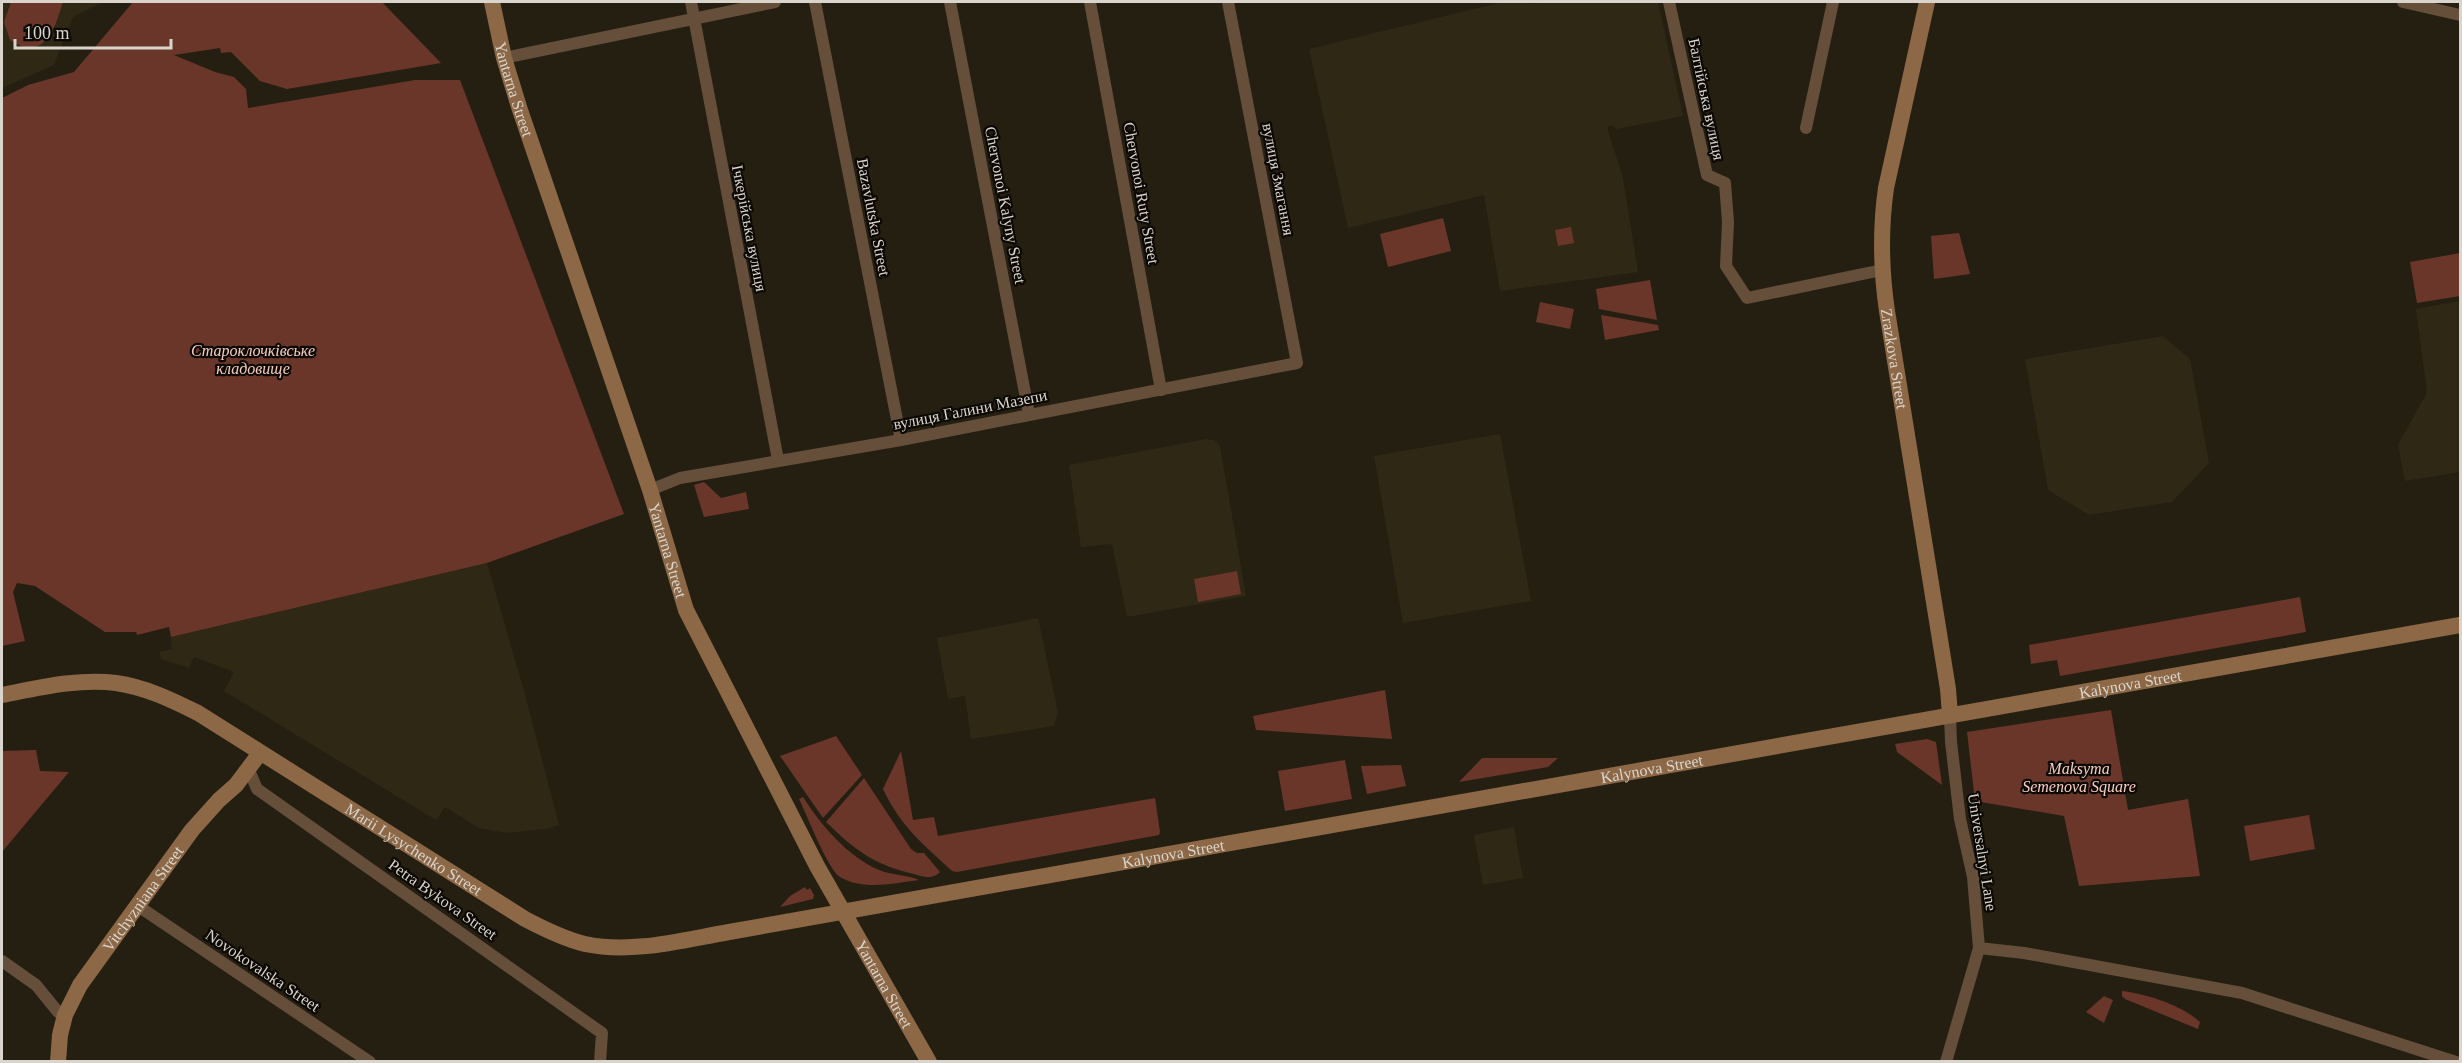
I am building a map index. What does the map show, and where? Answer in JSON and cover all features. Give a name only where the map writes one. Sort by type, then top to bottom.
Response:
[{"type":"main road","name":"Yantarna Street","points":[[492,2],[504,58],[542,180],[650,490],[678,586],[694,628],[843,912],[929,1062]]},
{"type":"main road","name":"Zrazkova Street","points":[[1927,2],[1886,188],[1881,237],[1882,270],[1948,689],[1950,715]]},
{"type":"main road","name":"Kalynova Street","points":[[843,912],[2460,625]]},
{"type":"main road","name":"Marii Lysychenko Street","points":[[2,695],[89,682],[115,682],[163,697],[198,713],[525,919],[586,944],[622,947],[657,945],[843,912]]},
{"type":"main road","name":"Vitchyzniana Street","points":[[58,1062],[60,1035],[65,1016],[80,985],[192,830],[249,770],[260,753]]},
{"type":"street","name":"Ічкерійська вулиця","points":[[691,2],[778,460]]},
{"type":"street","points":[[504,58],[775,2]]},
{"type":"street","name":"Bazavlutska Street","points":[[815,2],[901,440]]},
{"type":"street","name":"Chervonoi Kalyny Street","points":[[950,2],[1029,414]]},
{"type":"street","name":"Chervonoi Ruty Street","points":[[1090,2],[1161,390]]},
{"type":"street","name":"вулиця Змагання","points":[[1228,2],[1297,363]]},
{"type":"street","name":"Балтійська вулиця","points":[[1669,2],[1707,176],[1725,183],[1728,222],[1726,266],[1747,298],[1882,270]]},
{"type":"street","points":[[1806,128],[1833,2]]},
{"type":"street","points":[[2403,2],[2426,4],[2460,15]]},
{"type":"street","name":"вулиця Галини Мазепи","points":[[650,490],[675,479],[901,440],[1297,363]]},
{"type":"street","name":"Universalnyi Lane","points":[[1946,1062],[1978,948],[1973,877],[1960,819],[1950,715]]},
{"type":"street","name":"Petra Bykova Street","points":[[249,770],[257,789],[602,1033],[600,1062]]},
{"type":"street","name":"Novokovalska Street","points":[[138,906],[370,1062]]},
{"type":"street","points":[[1978,948],[2024,953],[2242,993],[2456,1062]]},
{"type":"street","points":[[2,962],[36,984],[58,1012],[65,1016]]},
{"type":"shaded area","points":[[2,2],[103,2],[73,17],[54,65],[2,88]]},
{"type":"shaded area","points":[[1503,2],[1530,2],[1531,4],[1658,2],[1683,116],[1616,129],[1612,125],[1607,127],[1623,178],[1638,272],[1500,291],[1484,195],[1348,228],[1309,49]]},
{"type":"shaded area","points":[[2460,301],[2460,472],[2405,481],[2398,445],[2427,392],[2416,309]]},
{"type":"shaded area","points":[[2163,336],[2190,359],[2209,463],[2172,502],[2089,515],[2048,490],[2025,359]]},
{"type":"shaded area","points":[[1500,434],[1531,601],[1403,623],[1374,456]]},
{"type":"shaded area","points":[[1206,439],[1214,440],[1220,446],[1246,596],[1127,617],[1112,544],[1081,547],[1069,465]]},
{"type":"shaded area","points":[[487,563],[525,694],[559,825],[547,829],[506,833],[479,828],[445,807],[436,820],[224,691],[234,672],[194,657],[189,668],[161,659],[159,652],[172,649],[171,637]]},
{"type":"shaded area","points":[[1038,618],[1058,712],[1054,726],[971,739],[965,696],[948,699],[937,638]]},
{"type":"shaded area","points":[[1514,827],[1523,878],[1483,885],[1474,835]]},
{"type":"green space","points":[[11,2],[63,2],[52,32],[42,44],[26,49],[10,40],[4,22]]},
{"type":"green space","name":"Староклочківське кладовище","points":[[133,2],[382,2],[441,63],[287,89],[260,81],[231,52],[221,53],[220,48],[174,55],[215,72],[234,77],[246,89],[248,108],[415,80],[460,80],[624,514],[487,563],[171,637],[169,627],[137,635],[136,632],[105,632],[35,586],[17,583],[13,592],[25,641],[2,646],[2,98],[28,85],[74,72]]},
{"type":"green space","points":[[1443,218],[1451,251],[1388,267],[1380,234]]},
{"type":"green space","points":[[1571,227],[1574,243],[1558,246],[1555,230]]},
{"type":"green space","points":[[1959,233],[1970,274],[1934,279],[1931,236]]},
{"type":"green space","points":[[2460,253],[2460,296],[2417,303],[2410,262]]},
{"type":"green space","points":[[1650,280],[1657,320],[1599,309],[1596,289]]},
{"type":"green space","points":[[1540,302],[1574,309],[1570,329],[1536,322]]},
{"type":"green space","points":[[1601,315],[1658,325],[1659,330],[1605,340]]},
{"type":"green space","points":[[704,482],[721,498],[746,492],[749,509],[704,517],[694,485]]},
{"type":"green space","points":[[1237,571],[1241,594],[1198,602],[1194,579]]},
{"type":"green space","points":[[2300,597],[2306,632],[2060,676],[2057,660],[2031,664],[2029,645]]},
{"type":"green space","points":[[1385,690],[1392,739],[1256,730],[1253,716]]},
{"type":"green space","name":"Maksyma Semenova Square","points":[[2111,710],[2128,810],[2188,799],[2200,876],[2079,886],[2064,816],[1975,801],[1967,732]]},
{"type":"green space","points":[[836,736],[862,775],[823,818],[780,756]]},
{"type":"green space","points":[[1927,739],[1936,742],[1942,785],[1897,752],[1895,744]]},
{"type":"green space","points":[[36,750],[40,771],[69,772],[2,852],[2,751]]},
{"type":"green space","points":[[901,751],[913,820],[934,817],[938,836],[1155,798],[1160,832],[1159,835],[957,872],[952,871],[905,824],[883,789]]},
{"type":"green space","points":[[1482,758],[1558,758],[1548,767],[1459,782]]},
{"type":"green space","points":[[1345,760],[1352,799],[1285,811],[1278,771]]},
{"type":"green space","points":[[1401,765],[1406,786],[1367,794],[1361,766]]},
{"type":"green space","points":[[864,778],[911,849],[917,853],[924,853],[940,872],[937,875],[921,876],[876,861],[846,841],[826,822]]},
{"type":"green space","points":[[803,797],[827,829],[856,857],[879,870],[919,880],[869,885],[840,877],[818,841],[799,799]]},
{"type":"green space","points":[[2309,815],[2315,849],[2250,861],[2244,826]]},
{"type":"green space","points":[[805,887],[807,890],[810,888],[814,895],[813,899],[780,907],[790,896]]},
{"type":"green space","points":[[2122,991],[2152,998],[2184,1010],[2200,1022],[2198,1029],[2125,999]]},
{"type":"green space","points":[[2104,996],[2113,1000],[2104,1023],[2086,1012]]}]
